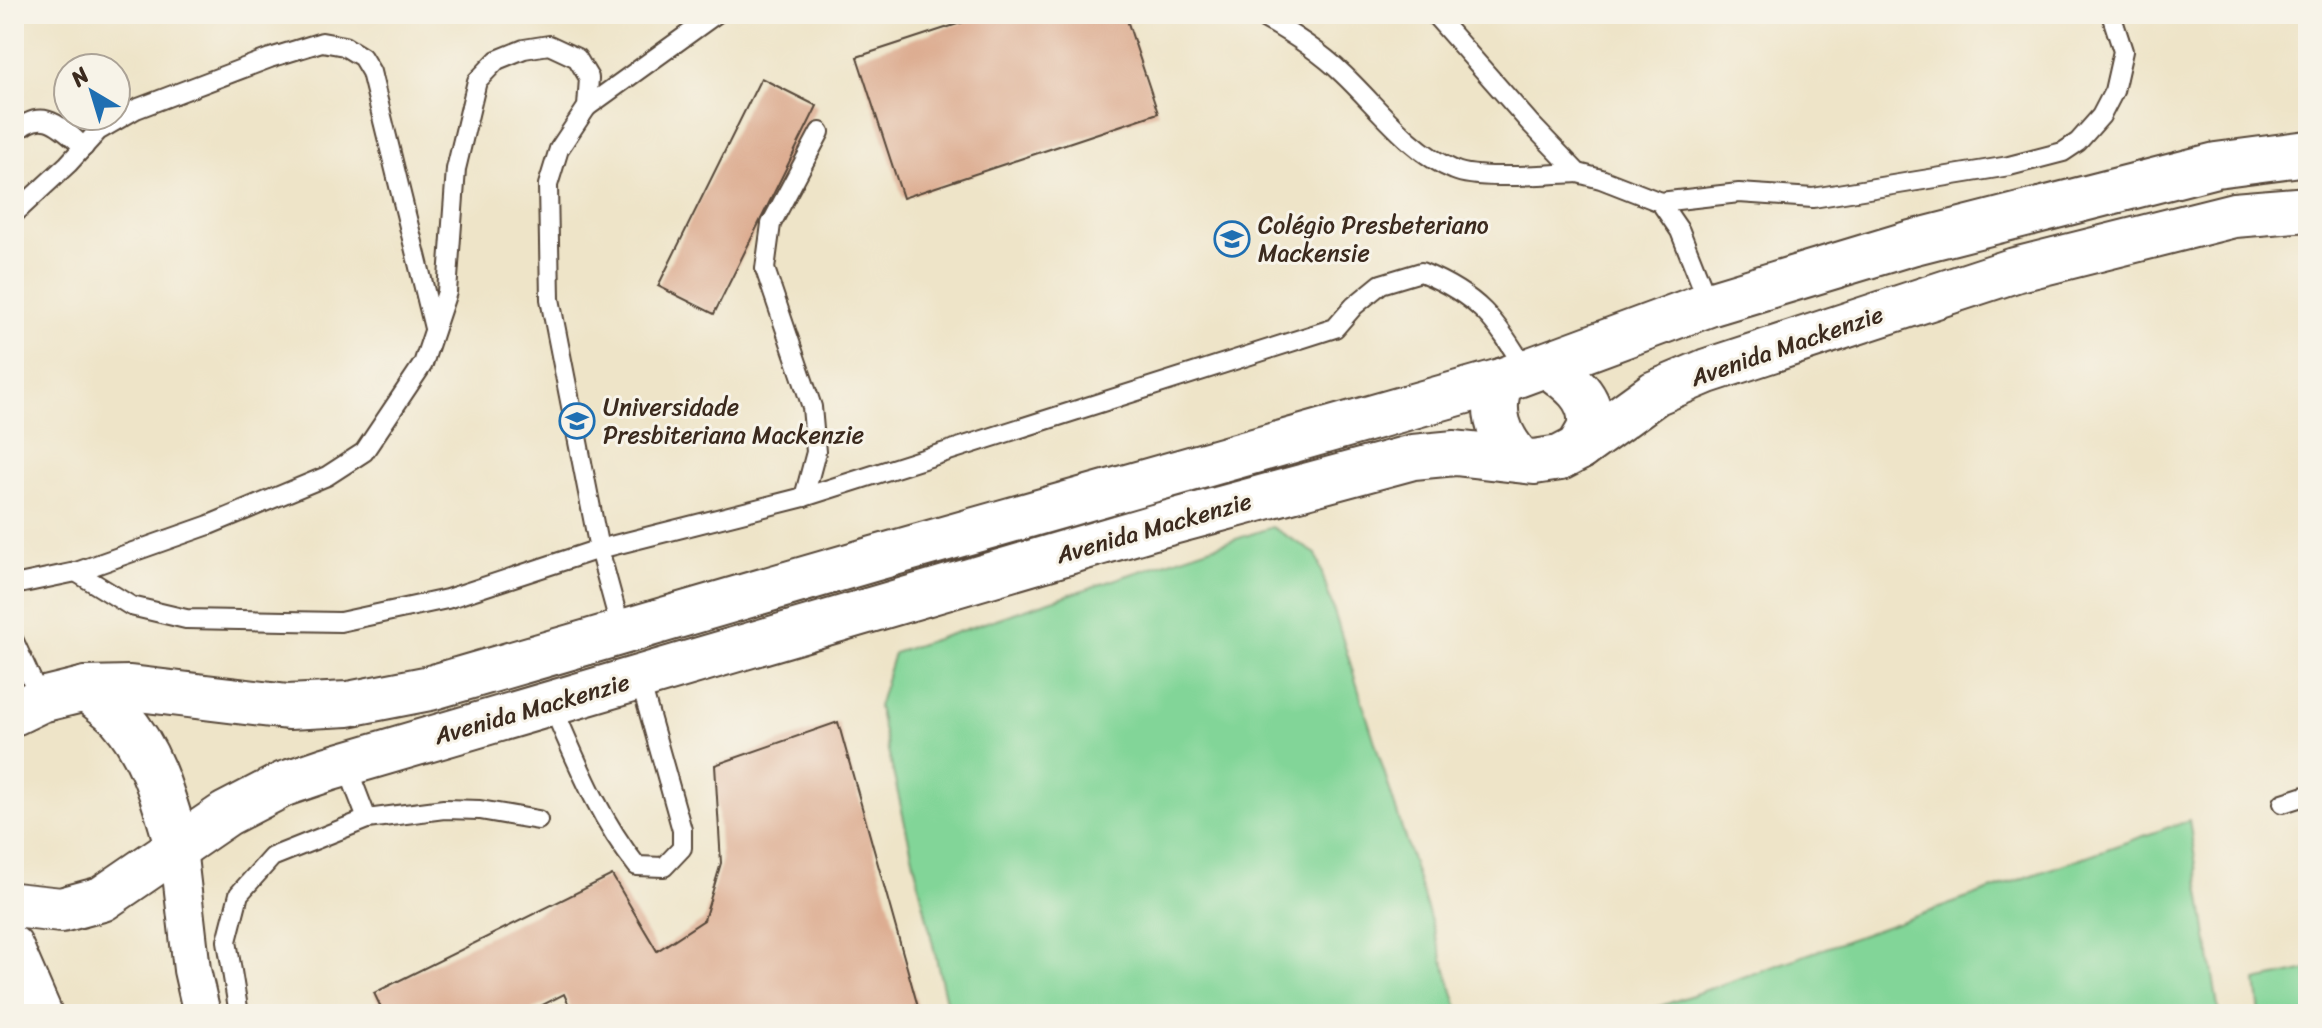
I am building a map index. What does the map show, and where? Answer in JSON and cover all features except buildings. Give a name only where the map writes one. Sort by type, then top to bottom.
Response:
[{"type":"main road","name":"Avenida Mackenzie","points":[[28,707],[86,689],[167,691],[283,707],[348,704],[430,688],[1525,373],[1709,304],[1911,243],[2216,165],[2308,153]]},
{"type":"main road","name":"Avenida Mackenzie","points":[[14,905],[61,910],[102,899],[226,814],[284,784],[346,764],[1150,528],[1413,457],[1455,453],[1534,462],[1560,458],[1579,448],[1655,393],[1707,371],[2015,270],[2234,215],[2308,209]]},
{"type":"main road","points":[[1520,460],[1504,442],[1496,418],[1495,397],[1525,373],[1573,383],[1586,402],[1590,424],[1579,448]]},
{"type":"main road","points":[[86,689],[118,715],[148,758],[178,848]]},
{"type":"street","points":[[178,848],[192,970],[202,1014]]},
{"type":"street","points":[[14,945],[44,1014]]},
{"type":"lane","points":[[622,633],[599,549],[550,299],[548,185],[559,149],[587,107],[716,14]]},
{"type":"lane","points":[[1257,14],[1340,71],[1428,156],[1457,172],[1503,176],[1578,173],[1660,202],[1739,193],[1813,198],[2009,166],[2063,152],[2078,142],[2101,116],[2114,91],[2123,51],[2111,14]]},
{"type":"lane","points":[[1445,17],[1530,123],[1578,173]]},
{"type":"lane","points":[[14,214],[98,131],[136,109],[270,58],[322,42],[344,46],[362,57],[371,72],[434,328]]},
{"type":"lane","points":[[14,585],[76,572],[209,525],[327,476],[364,452],[423,364],[447,292],[456,169],[477,81],[497,60],[524,49],[549,45],[577,58],[589,78],[587,107]]},
{"type":"lane","points":[[14,134],[34,120],[54,121],[84,147]]},
{"type":"lane","points":[[804,497],[816,452],[812,407],[765,269],[771,224],[820,132]]},
{"type":"lane","points":[[1660,202],[1680,231],[1709,304]]},
{"type":"lane","points":[[76,572],[131,606],[186,619],[340,622],[447,599],[599,549],[804,497],[1335,328],[1354,306],[1381,284],[1421,272],[1461,290],[1499,326],[1525,373]]},
{"type":"lane","points":[[14,641],[28,707]]},
{"type":"lane","points":[[551,703],[589,790],[615,838],[637,866],[664,867],[682,848],[682,830],[639,677]]},
{"type":"lane","points":[[346,764],[367,819]]},
{"type":"lane","points":[[2283,803],[2308,795]]},
{"type":"lane","points":[[239,1014],[227,941],[239,894],[272,857],[367,819],[444,809],[480,810],[538,820]]},
{"type":"green space","points":[[1272,527],[1316,554],[1460,1014],[949,1014],[878,707],[894,653]]},
{"type":"green space","points":[[2189,820],[2219,1014],[1638,1014]]},
{"type":"green space","points":[[2308,970],[2308,1014],[2260,1014],[2256,981]]},
{"type":"place","name":"Colégio Presbeteriano Mackensie","points":[[1232,239]]},
{"type":"place","name":"Universidade Presbiteriana Mackenzie","points":[[577,421]]}]
